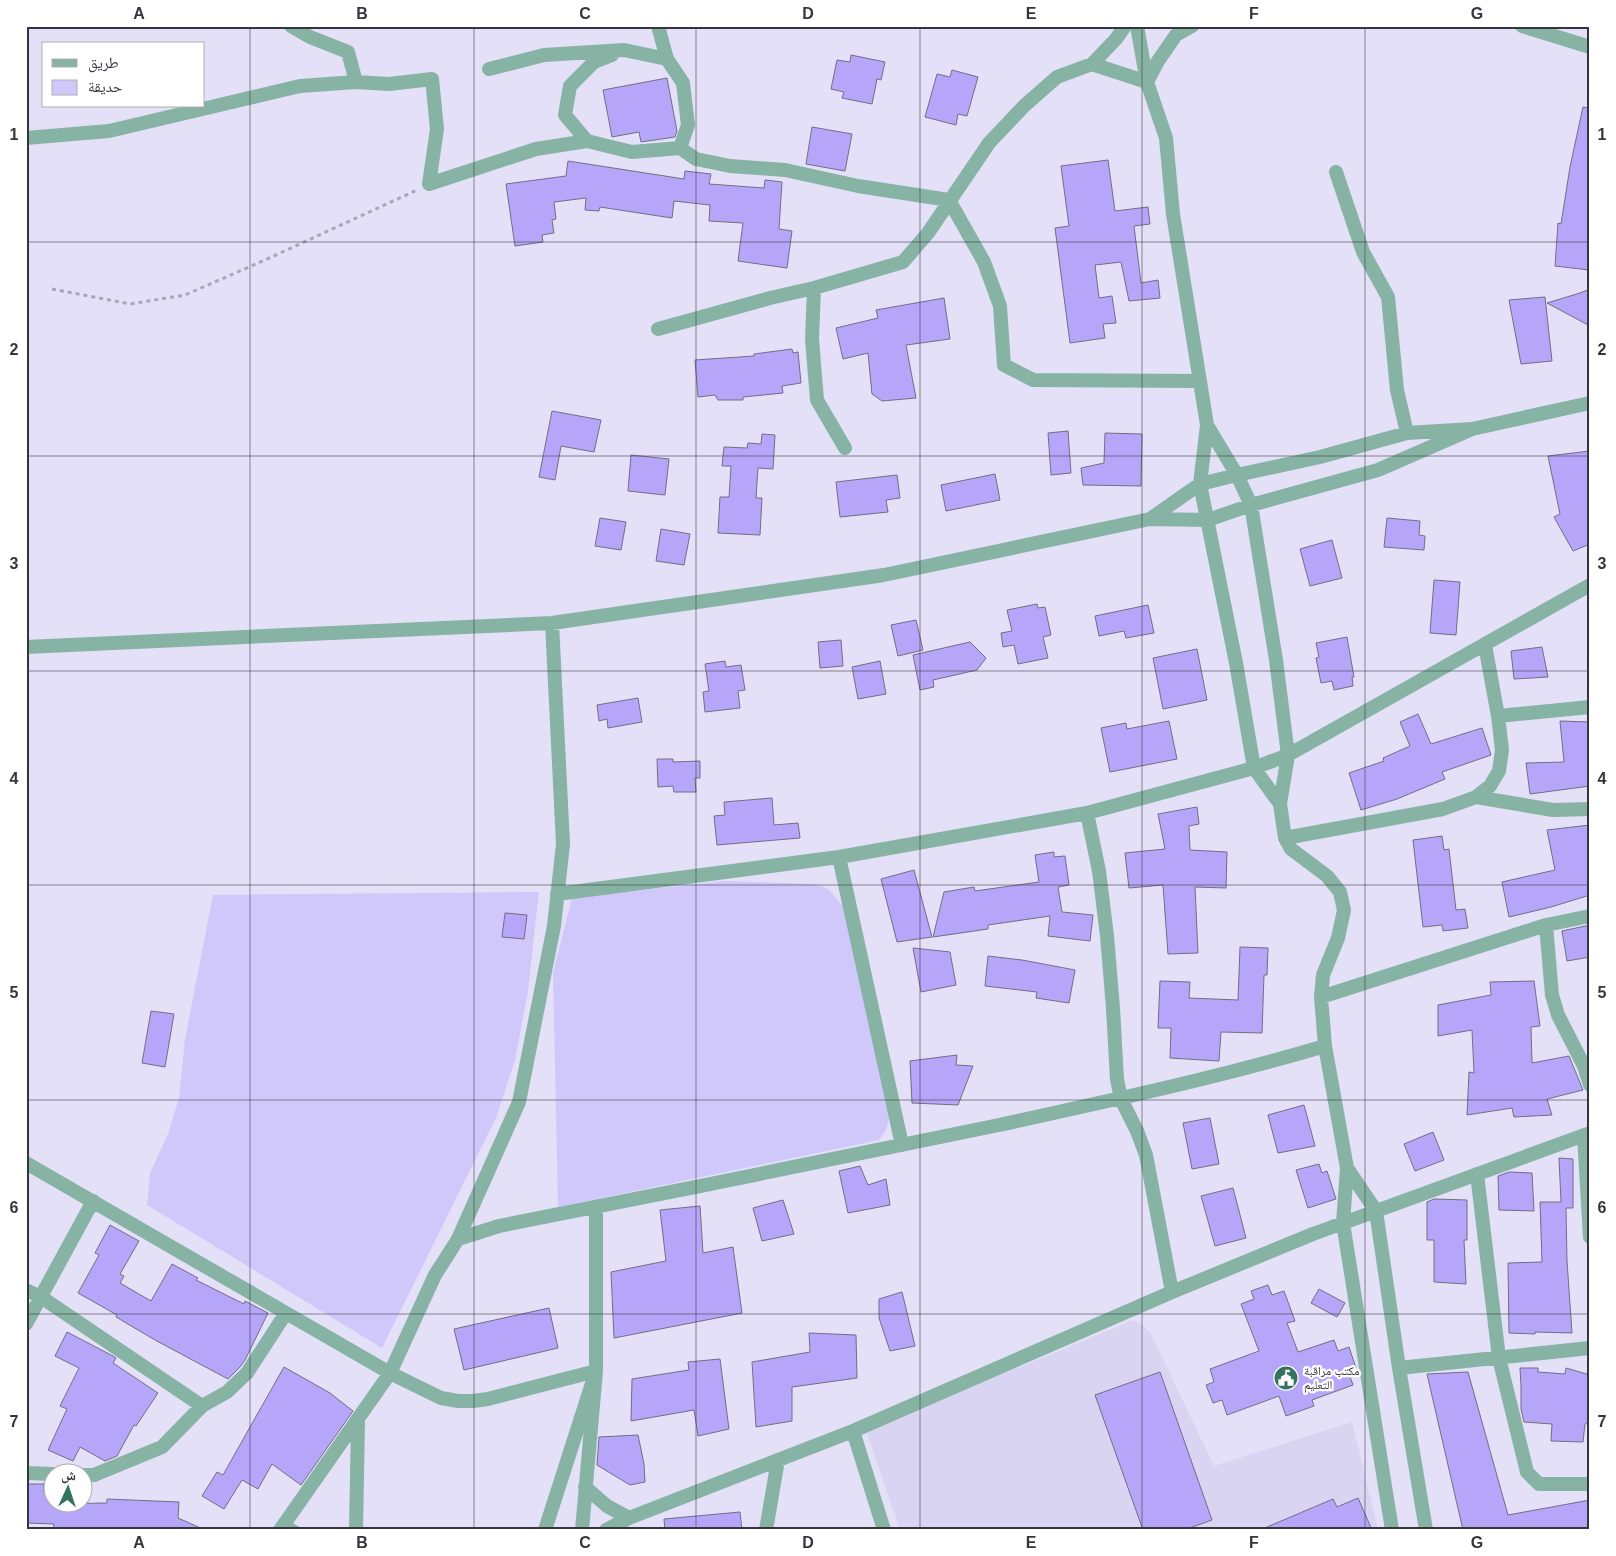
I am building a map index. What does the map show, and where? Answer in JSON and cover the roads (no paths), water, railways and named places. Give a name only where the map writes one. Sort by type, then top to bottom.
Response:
[{"type":"street","points":[[291,26],[310,37],[348,52],[356,82]]},
{"type":"street","points":[[658,26],[667,59],[683,83],[688,125],[680,148]]},
{"type":"street","points":[[658,329],[770,298],[814,288],[903,262],[928,233],[989,143],[1024,106],[1057,78],[1092,64],[1116,39],[1125,26]]},
{"type":"street","points":[[1137,26],[1147,82],[1166,138],[1173,214],[1207,425],[1200,484],[1236,663],[1254,768],[1280,804]]},
{"type":"street","points":[[1147,82],[1158,61],[1176,36],[1192,26]]},
{"type":"street","points":[[1522,26],[1590,47]]},
{"type":"street","points":[[587,141],[565,115],[570,86],[594,62],[624,50]]},
{"type":"street","points":[[489,68],[544,55],[624,50],[667,59]]},
{"type":"street","points":[[1092,64],[1147,82]]},
{"type":"street","points":[[26,138],[109,131],[300,86],[356,82],[389,84],[432,79],[437,129],[429,184],[536,149],[587,141],[632,152],[680,148],[696,158],[730,166],[785,170],[858,186],[949,200]]},
{"type":"street","points":[[1336,172],[1363,252],[1388,297],[1397,390],[1407,433]]},
{"type":"street","points":[[949,200],[984,262],[1000,306],[1004,365],[1034,380],[1200,381]]},
{"type":"street","points":[[814,288],[812,338],[817,400],[845,448]]},
{"type":"street","points":[[1150,519],[1200,484],[1237,474],[1320,457],[1407,433],[1472,429],[1590,403]]},
{"type":"street","points":[[1207,425],[1237,474],[1251,505],[1276,660],[1288,755],[1280,804],[1285,838],[1291,849],[1327,876],[1340,892],[1344,910],[1338,938],[1323,975],[1321,997],[1325,1046],[1347,1168],[1343,1223],[1392,1530]]},
{"type":"street","points":[[26,647],[552,623],[884,574],[1150,519],[1208,520],[1251,505],[1378,470],[1472,429]]},
{"type":"street","points":[[557,894],[839,856],[1087,813],[1254,768],[1288,755],[1590,585]]},
{"type":"street","points":[[282,1526],[358,1421],[390,1373],[435,1275],[458,1238],[519,1102],[554,926],[563,844],[552,623]]},
{"type":"street","points":[[1285,838],[1443,809],[1476,797],[1490,786],[1499,771],[1502,750],[1485,645]]},
{"type":"street","points":[[1498,716],[1590,707]]},
{"type":"street","points":[[1476,797],[1553,810],[1590,809]]},
{"type":"street","points":[[1087,813],[1099,871],[1107,936],[1117,1079],[1121,1098],[1146,1155],[1172,1292]]},
{"type":"street","points":[[839,856],[902,1145]]},
{"type":"street","points":[[1321,997],[1546,925],[1590,916]]},
{"type":"street","points":[[1546,925],[1552,996],[1558,1015],[1584,1066],[1590,1084]]},
{"type":"street","points":[[458,1238],[499,1226],[902,1145],[1121,1098],[1270,1062],[1325,1046]]},
{"type":"street","points":[[606,1530],[628,1518],[853,1431],[1172,1292],[1343,1223],[1587,1134],[1590,1237]]},
{"type":"street","points":[[26,1163],[390,1373],[441,1398],[458,1401],[488,1399],[596,1370]]},
{"type":"street","points":[[1347,1168],[1376,1211],[1399,1368],[1426,1530]]},
{"type":"street","points":[[1477,1174],[1499,1358],[1527,1472],[1539,1484],[1590,1484]]},
{"type":"street","points":[[26,1324],[92,1201]]},
{"type":"street","points":[[582,1530],[596,1370],[596,1207]]},
{"type":"street","points":[[26,1290],[41,1296],[202,1406]]},
{"type":"street","points":[[92,1475],[162,1447],[202,1406],[227,1392],[247,1373],[286,1313]]},
{"type":"street","points":[[1399,1368],[1590,1348]]},
{"type":"street","points":[[545,1530],[596,1370]]},
{"type":"street","points":[[356,1530],[358,1421]]},
{"type":"street","points":[[853,1431],[884,1530]]},
{"type":"street","points":[[766,1530],[778,1460]]},
{"type":"street","points":[[26,1473],[42,1474]]},
{"type":"street","points":[[585,1487],[607,1506],[628,1518]]},
{"type":"lane","points":[[282,1526],[298,1530]]},
{"type":"place","name":"مكتب مراقبة التعليم","points":[[1286,1378]]}]
